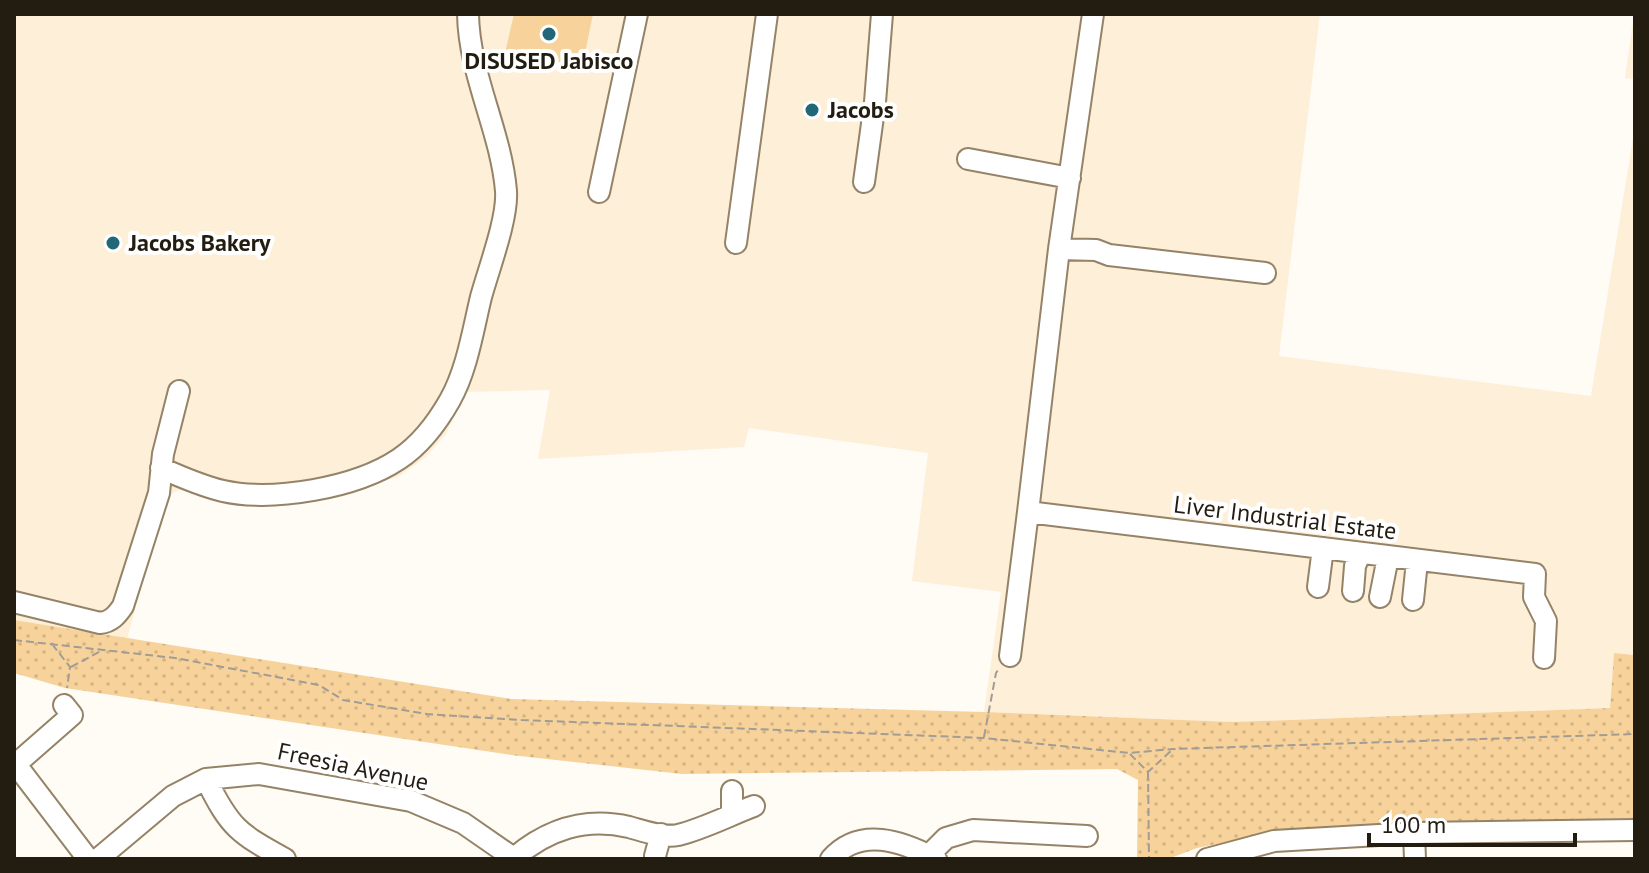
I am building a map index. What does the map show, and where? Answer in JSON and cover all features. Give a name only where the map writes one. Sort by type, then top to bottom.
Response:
[{"type":"street","points":[[161,468],[222,490],[267,495],[299,492],[347,482],[397,461],[435,424],[451,398],[463,365],[506,206],[502,164],[470,43],[468,14]]},
{"type":"street","points":[[599,192],[637,14]]},
{"type":"street","points":[[736,243],[767,14]]},
{"type":"street","points":[[864,182],[875,102],[882,14]]},
{"type":"street","points":[[1010,656],[1059,249],[1093,14]]},
{"type":"street","points":[[968,159],[1070,178]]},
{"type":"street","points":[[1059,249],[1096,250],[1109,255],[1265,273]]},
{"type":"street","points":[[14,602],[100,623],[106,623],[118,614],[159,493],[161,468],[179,391]]},
{"type":"street","name":"Liver Industrial Estate","points":[[1028,512],[1535,574],[1534,597],[1546,621],[1544,658]]},
{"type":"street","points":[[1318,587],[1323,548]]},
{"type":"street","points":[[1353,591],[1355,566],[1360,554]]},
{"type":"street","points":[[1380,597],[1388,557]]},
{"type":"street","points":[[1413,600],[1417,561]]},
{"type":"street","points":[[64,705],[72,715],[15,763],[88,859]]},
{"type":"street","name":"Freesia Avenue","points":[[98,859],[173,796],[206,779],[259,774],[411,801],[463,823],[515,858]]},
{"type":"street","points":[[206,779],[223,813],[245,837],[285,859]]},
{"type":"street","points":[[732,791],[732,814]]},
{"type":"street","points":[[515,858],[533,841],[566,826],[607,822],[676,835],[754,806]]},
{"type":"street","points":[[831,859],[839,849],[864,838],[902,843],[932,857],[946,838],[973,830],[1087,836]]},
{"type":"street","points":[[1207,859],[1274,841],[1414,833],[1635,830]]},
{"type":"street","points":[[1414,833],[1415,859]]},
{"type":"street","points":[[655,856],[661,834]]},
{"type":"path","points":[[14,640],[175,658],[319,685],[343,700],[427,714],[522,720],[984,738],[1129,753],[1635,734]]},
{"type":"path","points":[[52,644],[70,667],[64,705]]},
{"type":"path","points":[[70,667],[103,650]]},
{"type":"path","points":[[984,738],[996,673],[1010,656]]},
{"type":"path","points":[[1148,772],[1173,749]]},
{"type":"path","points":[[1129,753],[1148,772],[1149,859]]},
{"type":"shaded area","points":[[14,14],[1320,14],[1279,356],[1591,396],[1635,126],[1635,655],[1614,653],[1610,708],[1233,722],[984,712],[1001,592],[912,581],[928,453],[749,428],[744,447],[538,459],[550,390],[465,392],[446,434],[426,457],[398,477],[353,489],[188,487],[174,492],[165,501],[127,639],[14,620]]},
{"type":"shaded area","name":"DISUSED Jabisco","points":[[514,14],[593,14],[582,68],[505,53]]},
{"type":"shaded area","points":[[1635,14],[1635,79],[1625,78]]},
{"type":"shaded area","points":[[14,620],[511,699],[1233,722],[1610,708],[1614,653],[1635,655],[1635,818],[1335,826],[1271,833],[1197,848],[1168,859],[1137,859],[1138,780],[1117,769],[682,774],[511,755],[65,688],[14,673]]},
{"type":"place","name":"DISUSED Jabisco","points":[[549,34]]},
{"type":"place","name":"Jacobs","points":[[812,110]]},
{"type":"place","name":"Jacobs Bakery","points":[[113,243]]}]
